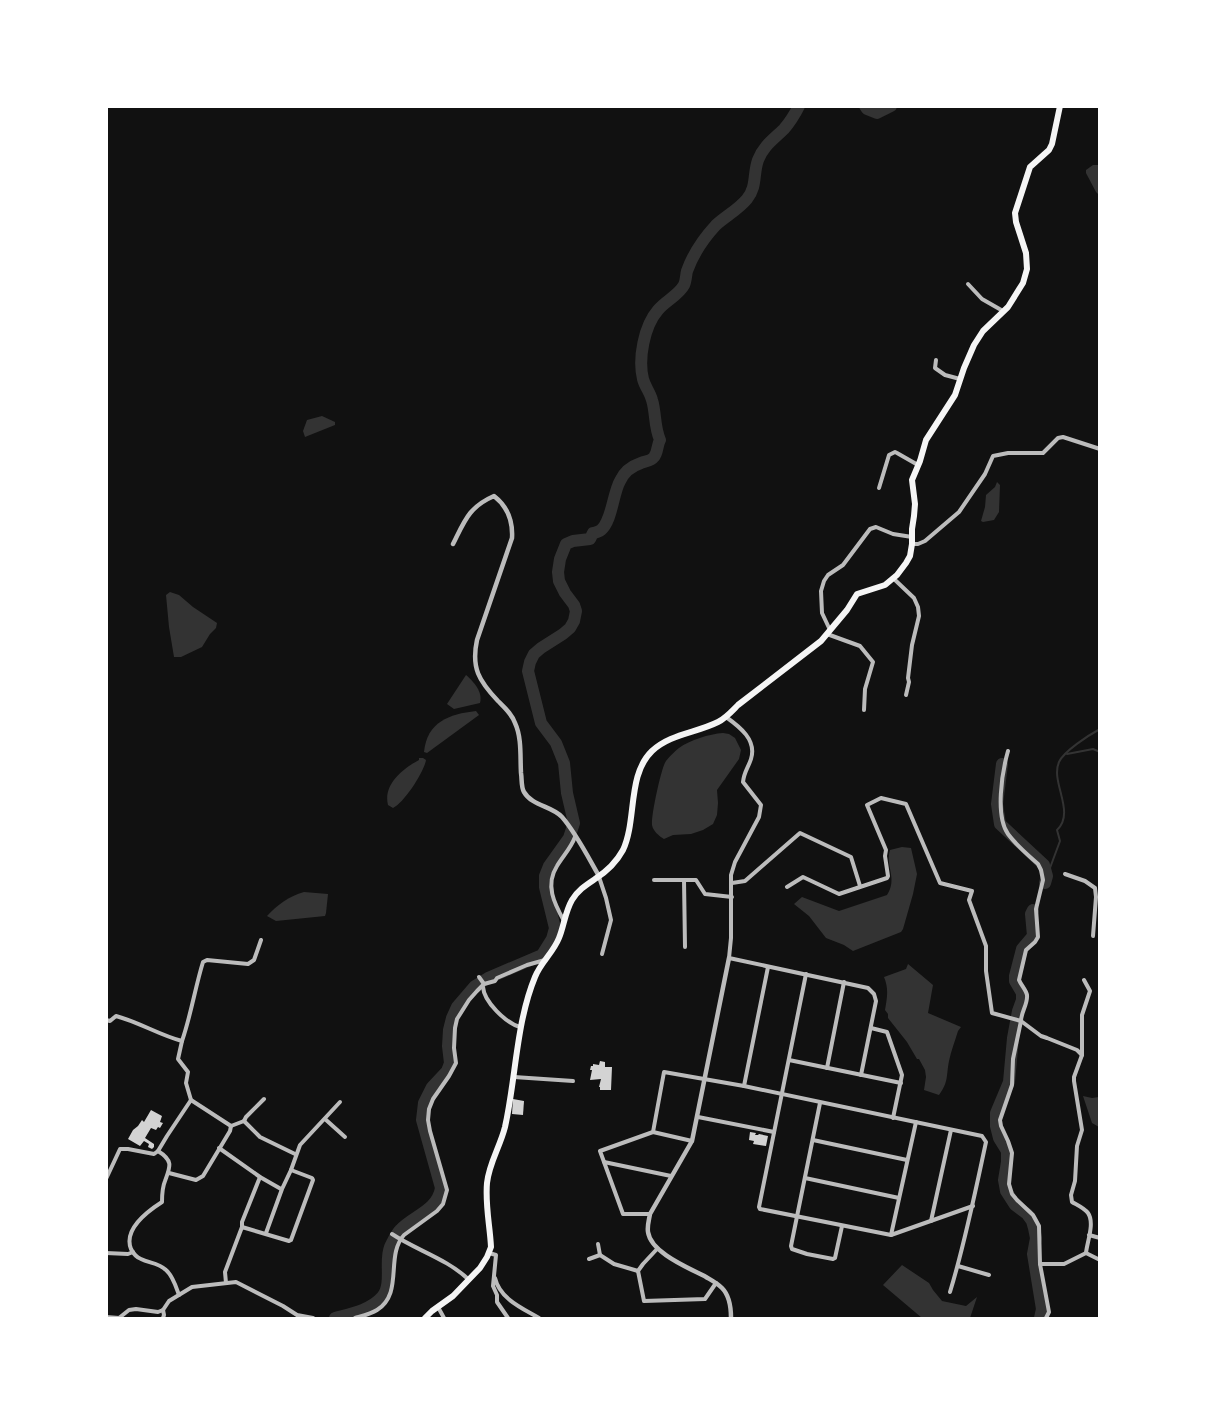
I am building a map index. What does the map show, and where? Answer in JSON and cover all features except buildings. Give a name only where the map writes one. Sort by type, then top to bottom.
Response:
[{"type":"highway","points":[[425,1318],[453,1296],[480,1268],[489,1253],[491,1247],[486,1204],[488,1175],[504,1131],[527,1000],[535,977],[556,946],[576,894],[610,867],[623,851],[638,777],[644,760],[651,751],[668,740],[726,717],[821,641],[857,594],[885,585],[894,579],[910,556],[915,504],[912,480],[926,440],[956,395],[970,352],[978,338],[1004,311],[1020,289],[1027,268],[1026,253],[1016,222],[1018,199],[1030,166],[1049,150],[1052,144],[1060,106]]},
{"type":"street","points":[[968,284],[982,299],[1004,311]]},
{"type":"street","points":[[936,360],[934,368],[941,373],[960,379]]},
{"type":"street","points":[[864,710],[866,689],[873,662],[860,646],[828,632],[821,606],[822,586],[828,575],[843,565],[870,530],[876,527],[918,544],[925,541],[959,512],[986,474],[993,456],[1008,453],[1043,453],[1058,438],[1063,437],[1100,449]]},
{"type":"street","points":[[879,488],[889,455],[895,452],[919,465]]},
{"type":"street","points":[[453,544],[474,508],[494,496],[502,504],[511,521],[512,538],[477,640],[474,653],[477,670],[480,680],[510,714],[519,733],[524,791],[532,800],[561,815],[599,876],[611,920],[602,954]]},
{"type":"street","points":[[894,579],[916,601],[919,616],[912,645],[906,695]]},
{"type":"street","points":[[726,717],[746,734],[752,745],[751,758],[744,772],[743,782],[761,805],[762,810],[731,874],[729,958],[692,1141],[650,1214],[648,1234],[657,1249],[723,1289],[729,1302],[731,1318]]},
{"type":"street","points":[[1008,751],[1000,804],[1001,820],[1008,834],[1038,864],[1043,880],[1036,909],[1038,937],[1026,950],[1019,980],[1027,998],[1021,1014],[1013,1059],[1012,1085],[1000,1126],[1012,1153],[1009,1185],[1017,1200],[1034,1215],[1039,1226],[1040,1264],[1049,1312],[1046,1318]]},
{"type":"street","points":[[787,887],[803,877],[839,894],[887,878],[886,850],[867,805],[880,798],[906,804],[940,883],[972,891],[969,900],[986,946],[986,971],[992,1013],[1021,1021],[1041,1036],[1077,1050],[1082,1055]]},
{"type":"street","points":[[732,883],[745,881],[800,833],[851,857],[860,886]]},
{"type":"street","points":[[564,921],[552,895],[552,876],[575,837]]},
{"type":"street","points":[[1065,874],[1085,881],[1095,888],[1092,936]]},
{"type":"street","points":[[654,880],[696,880],[705,894],[732,897]]},
{"type":"street","points":[[684,880],[685,947]]},
{"type":"street","points":[[231,1126],[191,1100],[186,1083],[188,1072],[178,1059],[203,962],[207,960],[248,964],[254,960],[261,940]]},
{"type":"street","points":[[729,958],[868,988],[874,994],[876,1001],[861,1075]]},
{"type":"street","points":[[355,1318],[380,1309],[392,1292],[395,1253],[400,1239],[438,1211],[443,1204],[447,1190],[428,1120],[429,1108],[433,1099],[456,1063],[454,1048],[457,1019],[469,999],[483,985],[527,965],[545,960]]},
{"type":"street","points":[[744,1086],[768,967]]},
{"type":"street","points":[[806,974],[760,1209],[891,1235],[973,1206]]},
{"type":"street","points":[[479,977],[483,985],[483,992],[500,1016],[512,1025],[521,1028]]},
{"type":"street","points":[[1084,980],[1090,991],[1082,1015],[1082,1055],[1074,1077],[1082,1130],[1077,1146],[1075,1181],[1071,1196],[1072,1202],[1087,1212],[1089,1216],[1086,1253]]},
{"type":"street","points":[[827,1068],[844,982]]},
{"type":"street","points":[[106,1020],[110,1021],[116,1016],[120,1017],[164,1036],[182,1041]]},
{"type":"street","points":[[870,1028],[886,1032],[902,1075],[894,1118]]},
{"type":"street","points":[[789,1060],[901,1083]]},
{"type":"street","points":[[653,1132],[664,1072],[744,1086],[982,1136],[986,1142],[973,1206],[950,1292]]},
{"type":"street","points":[[514,1077],[573,1082]]},
{"type":"street","points":[[231,1126],[243,1121],[264,1098]]},
{"type":"street","points":[[106,1179],[120,1149],[154,1154],[159,1151],[166,1136],[191,1100]]},
{"type":"street","points":[[266,1233],[300,1145],[340,1102]]},
{"type":"street","points":[[820,1103],[792,1249],[833,1259],[842,1226]]},
{"type":"street","points":[[698,1117],[774,1132]]},
{"type":"street","points":[[325,1119],[345,1137]]},
{"type":"street","points":[[243,1121],[260,1137],[296,1154]]},
{"type":"street","points":[[891,1235],[916,1122]]},
{"type":"street","points":[[169,1173],[196,1180],[203,1176],[231,1126]]},
{"type":"street","points":[[931,1222],[951,1130]]},
{"type":"street","points":[[650,1214],[623,1214],[600,1150],[653,1132],[692,1141]]},
{"type":"street","points":[[813,1140],[907,1160]]},
{"type":"street","points":[[219,1148],[260,1177],[282,1189]]},
{"type":"street","points":[[159,1151],[169,1161],[170,1167],[164,1183],[162,1202],[142,1217],[132,1231],[130,1247],[139,1258],[166,1269],[179,1295]]},
{"type":"street","points":[[603,1162],[671,1176]]},
{"type":"street","points":[[242,1227],[291,1240],[313,1180],[291,1170]]},
{"type":"street","points":[[226,1282],[225,1272],[260,1177]]},
{"type":"street","points":[[805,1178],[899,1198]]},
{"type":"street","points":[[392,1234],[468,1279]]},
{"type":"street","points":[[1089,1235],[1100,1238]]},
{"type":"street","points":[[598,1244],[600,1256]]},
{"type":"street","points":[[657,1249],[638,1271],[645,1301],[705,1299],[716,1283]]},
{"type":"street","points":[[106,1253],[128,1254],[133,1252]]},
{"type":"street","points":[[489,1253],[496,1254],[493,1286],[497,1302],[508,1318]]},
{"type":"street","points":[[1040,1264],[1064,1264],[1086,1253]]},
{"type":"street","points":[[1086,1253],[1100,1260]]},
{"type":"street","points":[[590,1259],[600,1256],[614,1264],[638,1271]]},
{"type":"street","points":[[958,1266],[989,1275]]},
{"type":"street","points":[[495,1276],[497,1287],[503,1294],[539,1318]]},
{"type":"street","points":[[106,1317],[119,1318],[129,1310],[136,1309],[158,1312],[163,1310],[169,1301],[192,1287],[236,1282],[283,1305],[297,1315],[313,1318]]},
{"type":"street","points":[[438,1307],[444,1318]]},
{"type":"street","points":[[163,1310],[163,1318]]},
{"type":"shaded area","points":[[1093,165],[1099,165],[1099,195],[1086,173],[1086,170]]},
{"type":"shaded area","points":[[322,416],[335,422],[335,425],[305,437],[303,431],[307,420]]},
{"type":"shaded area","points":[[997,482],[1000,485],[999,512],[994,520],[983,522],[981,521],[986,495]]},
{"type":"shaded area","points":[[170,592],[179,595],[217,623],[216,628],[202,647],[181,657],[174,657],[166,595]]},
{"type":"shaded area","points":[[466,675],[479,691],[480,703],[454,709],[447,704]]},
{"type":"shaded area","points":[[476,711],[479,715],[427,753],[424,752],[430,733],[441,721],[457,714]]},
{"type":"shaded area","points":[[723,733],[735,738],[741,750],[739,759],[717,790],[717,815],[713,824],[691,834],[673,835],[664,839],[654,829],[652,820],[659,782],[666,761],[677,749],[689,742]]},
{"type":"shaded area","points":[[419,758],[426,760],[422,772],[408,794],[393,808],[388,805],[387,798],[391,784],[400,773]]},
{"type":"shaded area","points":[[902,847],[911,848],[917,874],[901,932],[853,951],[826,938],[809,916],[794,904],[802,897],[839,911],[887,895],[891,883],[890,850]]},
{"type":"shaded area","points":[[304,892],[328,894],[325,916],[276,921],[267,916],[284,901]]},
{"type":"shaded area","points":[[908,964],[933,985],[928,1013],[961,1027],[949,1061],[946,1082],[939,1095],[924,1090],[925,1070],[888,1018],[885,1010],[887,990],[884,977],[906,969]]},
{"type":"shaded area","points":[[1083,1096],[1099,1097],[1099,1127],[1092,1123]]},
{"type":"shaded area","points":[[902,1265],[929,1283],[942,1301],[966,1306],[977,1297],[970,1318],[922,1318],[883,1285]]},
{"type":"waterway","points":[[335,1318],[366,1308],[382,1297],[388,1279],[388,1253],[395,1238],[406,1225],[430,1207],[439,1196],[441,1188],[422,1120],[424,1103],[432,1087],[447,1071],[450,1063],[449,1030],[457,1007],[475,986],[488,978],[542,955],[552,939],[555,928],[545,887],[545,876],[549,866],[569,838],[574,823],[567,793],[564,763],[556,743],[541,723],[528,671],[534,654],[563,634],[574,621],[576,611],[574,605],[559,581],[560,559],[566,544],[590,539],[593,533],[605,526],[624,475],[631,468],[655,455],[660,440],[652,400],[644,382],[641,362],[643,343],[649,325],[661,307],[682,289],[692,258],[707,235],[744,203],[754,185],[760,155],[786,126],[799,106]]},
{"type":"waterway","points":[[865,106],[877,113],[891,106]]},
{"type":"waterway","points":[[1047,876],[1060,841],[1057,830],[1064,815],[1057,770],[1059,762],[1071,748],[1100,729]]},
{"type":"waterway","points":[[1067,754],[1093,749],[1100,752]]},
{"type":"waterway","points":[[1002,764],[997,804],[1000,824],[1044,865],[1047,876],[1045,883]]},
{"type":"waterway","points":[[1033,910],[1031,914],[1033,936],[1022,949],[1015,976],[1015,981],[1022,993],[1022,1000],[1013,1038],[1009,1082],[996,1113],[996,1126],[999,1138],[1007,1151],[1004,1180],[1006,1191],[1015,1205],[1027,1214],[1034,1228],[1036,1238],[1033,1254],[1042,1309],[1040,1318]]}]
